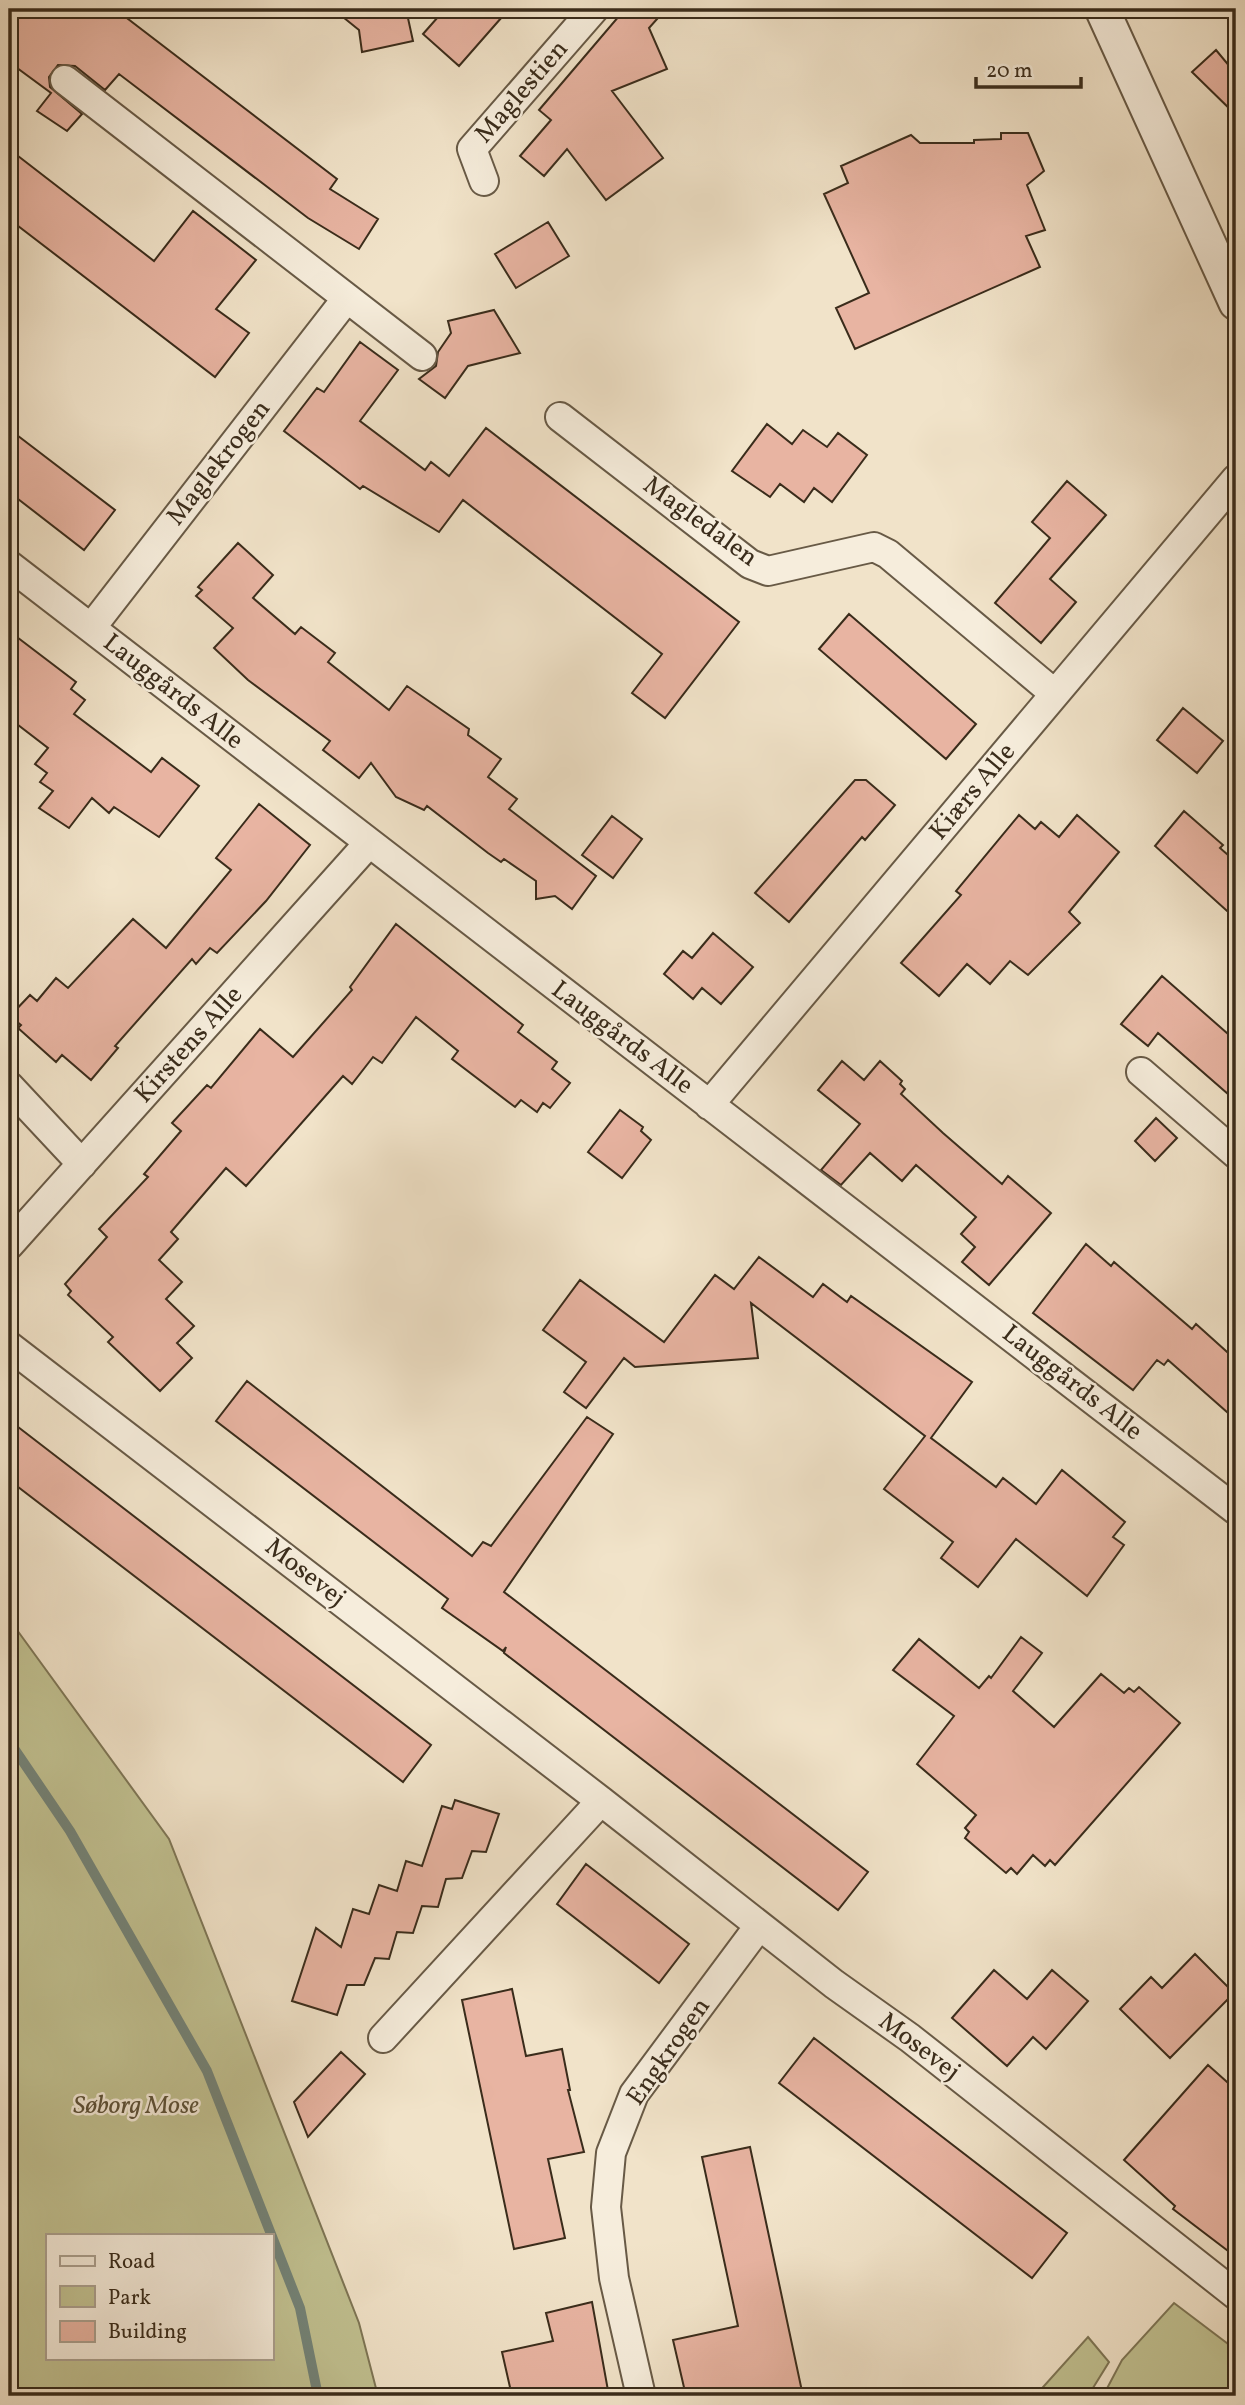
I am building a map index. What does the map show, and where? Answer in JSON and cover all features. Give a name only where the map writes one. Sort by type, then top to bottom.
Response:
[{"type":"street","name":"Maglestien","points":[[484,181],[472,149],[594,9]]},
{"type":"street","points":[[1102,9],[1236,303]]},
{"type":"street","points":[[65,80],[422,356]]},
{"type":"street","name":"Maglekrogen","points":[[91,628],[348,298]]},
{"type":"street","name":"Magledalen","points":[[560,417],[750,564],[768,571],[874,547],[888,554],[1055,694]]},
{"type":"street","name":"Kiærs Alle","points":[[709,1105],[1236,479]]},
{"type":"street","name":"Lauggårds Alle","points":[[9,565],[1236,1510]]},
{"type":"street","name":"Kirstens Alle","points":[[9,1245],[368,844]]},
{"type":"street","points":[[1140,1072],[1236,1154]]},
{"type":"street","points":[[9,1086],[82,1164]]},
{"type":"street","name":"Mosevej","points":[[9,1346],[910,2039],[1236,2295]]},
{"type":"street","points":[[383,2038],[601,1801]]},
{"type":"street","name":"Engkrogen","points":[[641,2396],[614,2278],[606,2207],[611,2153],[634,2094],[760,1926]]},
{"type":"green space","name":"Søborg Mose","points":[[9,1619],[169,1839],[359,2323],[378,2396],[9,2396]]},
{"type":"green space","points":[[1174,2303],[1236,2350],[1236,2396],[1103,2396],[1122,2360]]},
{"type":"green space","points":[[1088,2337],[1109,2362],[1088,2396],[1035,2396]]},
{"type":"building","points":[[22,9],[115,9],[337,179],[330,189],[378,219],[359,249],[308,218],[119,74],[105,90],[75,66],[58,65],[49,77],[50,87],[82,114],[67,131],[37,111],[51,93],[9,62],[9,27]]},
{"type":"building","points":[[333,9],[406,9],[413,41],[362,52],[359,30]]},
{"type":"building","points":[[445,9],[509,9],[459,66],[423,34]]},
{"type":"building","points":[[625,9],[666,9],[649,28],[667,69],[612,91],[663,158],[606,200],[567,149],[544,176],[520,156],[551,120],[539,110]]},
{"type":"building","points":[[1216,50],[1236,74],[1236,115],[1192,72]]},
{"type":"building","points":[[1001,133],[1028,133],[1044,171],[1027,185],[1045,230],[1026,236],[1040,267],[855,349],[836,308],[869,293],[824,194],[848,183],[841,166],[911,135],[920,143],[974,143],[974,140],[1001,139]]},
{"type":"building","points":[[9,149],[154,261],[193,211],[256,260],[216,309],[249,333],[215,377],[9,219]]},
{"type":"building","points":[[548,222],[569,256],[516,288],[495,254]]},
{"type":"building","points":[[494,310],[520,353],[468,366],[445,398],[419,379],[436,366],[438,352],[451,333],[448,321]]},
{"type":"building","points":[[360,342],[398,370],[360,421],[425,470],[431,462],[449,476],[486,428],[739,622],[665,718],[632,693],[662,654],[463,500],[439,532],[363,486],[360,489],[284,431],[317,388],[324,392]]},
{"type":"building","points":[[767,424],[792,444],[803,430],[827,447],[838,433],[867,455],[832,502],[814,488],[804,502],[780,484],[770,497],[732,471]]},
{"type":"building","points":[[9,429],[115,510],[84,550],[9,492]]},
{"type":"building","points":[[1067,481],[1106,515],[1050,579],[1076,602],[1041,643],[995,603],[1050,538],[1032,522]]},
{"type":"building","points":[[238,543],[273,575],[253,598],[295,634],[301,627],[335,653],[328,662],[389,710],[407,686],[469,729],[468,735],[501,759],[488,777],[517,799],[509,809],[596,876],[572,909],[555,896],[536,899],[536,881],[504,859],[501,862],[427,806],[424,810],[396,797],[371,763],[359,778],[323,750],[330,741],[248,680],[214,648],[233,628],[196,596],[202,590],[198,587]]},
{"type":"building","points":[[849,614],[976,724],[946,759],[819,649]]},
{"type":"building","points":[[9,631],[76,682],[71,689],[85,700],[74,714],[151,772],[162,758],[199,786],[159,837],[114,807],[109,813],[92,798],[69,828],[39,808],[53,791],[40,782],[47,773],[35,764],[48,748],[9,718]]},
{"type":"building","points":[[1183,708],[1223,741],[1197,773],[1157,740]]},
{"type":"building","points":[[855,780],[866,780],[895,805],[865,840],[862,837],[789,922],[755,893]]},
{"type":"building","points":[[259,804],[310,845],[266,901],[217,953],[210,948],[196,964],[192,959],[115,1046],[118,1048],[91,1080],[62,1055],[56,1062],[18,1028],[21,1025],[10,1016],[30,995],[37,1001],[56,978],[68,988],[133,919],[166,948],[231,870],[216,858]]},
{"type":"building","points":[[1184,811],[1223,845],[1220,848],[1236,862],[1236,919],[1155,846]]},
{"type":"building","points":[[1019,815],[1035,829],[1041,822],[1059,837],[1077,815],[1119,852],[1069,912],[1080,923],[1028,975],[1010,961],[990,984],[967,964],[939,996],[901,963],[961,895],[956,891]]},
{"type":"building","points":[[612,816],[642,839],[613,878],[582,855]]},
{"type":"building","points":[[396,924],[523,1025],[518,1032],[557,1062],[552,1069],[570,1083],[550,1108],[543,1103],[537,1112],[521,1100],[515,1107],[452,1059],[458,1051],[416,1017],[382,1063],[373,1057],[352,1084],[343,1076],[246,1186],[226,1168],[171,1232],[178,1239],[159,1260],[182,1282],[166,1299],[194,1326],[177,1343],[192,1358],[160,1391],[108,1342],[113,1337],[68,1295],[71,1291],[65,1284],[107,1237],[99,1229],[148,1177],[144,1174],[181,1131],[172,1123],[207,1085],[211,1088],[260,1029],[293,1057],[352,990],[350,987]]},
{"type":"building","points":[[713,933],[753,967],[721,1004],[702,988],[693,999],[664,974],[683,951],[692,958]]},
{"type":"building","points":[[1162,976],[1236,1041],[1236,1101],[1158,1033],[1148,1046],[1121,1024]]},
{"type":"building","points":[[842,1061],[864,1080],[880,1061],[902,1081],[900,1084],[905,1089],[901,1094],[943,1133],[1002,1184],[1008,1176],[1051,1213],[989,1285],[962,1262],[975,1247],[961,1234],[976,1217],[916,1165],[902,1181],[870,1153],[841,1185],[821,1170],[860,1124],[818,1090]]},
{"type":"building","points":[[620,1110],[643,1127],[641,1131],[651,1140],[622,1178],[588,1152]]},
{"type":"building","points":[[1156,1118],[1177,1138],[1155,1161],[1135,1141]]},
{"type":"building","points":[[1086,1244],[1111,1266],[1114,1262],[1192,1329],[1196,1324],[1236,1360],[1236,1420],[1168,1360],[1164,1365],[1157,1360],[1133,1390],[1033,1313]]},
{"type":"building","points":[[759,1257],[813,1297],[823,1284],[847,1302],[851,1296],[972,1382],[931,1438],[996,1487],[1003,1478],[1036,1504],[1062,1470],[1125,1522],[1113,1537],[1124,1545],[1087,1596],[1016,1539],[978,1587],[941,1558],[953,1542],[884,1489],[925,1436],[751,1303],[758,1358],[635,1367],[624,1358],[586,1408],[564,1392],[586,1362],[543,1330],[580,1280],[664,1342],[715,1275],[734,1289]]},
{"type":"building","points":[[247,1381],[472,1556],[483,1542],[491,1546],[587,1417],[613,1434],[504,1592],[868,1872],[838,1910],[504,1653],[506,1647],[503,1651],[442,1608],[448,1599],[216,1421]]},
{"type":"building","points":[[9,1420],[431,1745],[403,1782],[9,1480]]},
{"type":"building","points":[[1021,1637],[1042,1653],[1013,1691],[1054,1727],[1101,1674],[1124,1693],[1129,1688],[1134,1692],[1139,1687],[1180,1723],[1055,1865],[1050,1860],[1045,1866],[1033,1855],[1017,1874],[1011,1868],[1006,1873],[965,1838],[969,1832],[965,1828],[976,1815],[917,1764],[954,1716],[893,1670],[919,1639],[979,1688],[989,1676],[991,1678]]},
{"type":"building","points":[[455,1800],[499,1814],[486,1852],[472,1851],[462,1878],[446,1879],[438,1907],[422,1906],[413,1933],[397,1932],[389,1959],[375,1958],[364,1985],[347,1985],[337,2015],[292,2001],[316,1928],[341,1947],[353,1909],[369,1914],[379,1885],[397,1891],[406,1861],[422,1866],[442,1806],[452,1809]]},
{"type":"building","points":[[586,1864],[689,1944],[659,1983],[557,1904]]},
{"type":"building","points":[[1195,1954],[1234,1993],[1170,2058],[1120,2009],[1151,1977],[1162,1988]]},
{"type":"building","points":[[994,1970],[1027,1999],[1052,1970],[1088,2001],[1046,2049],[1033,2037],[1007,2066],[952,2018]]},
{"type":"building","points":[[512,1989],[526,2056],[562,2049],[568,2090],[584,2152],[548,2159],[565,2238],[514,2249],[462,2000]]},
{"type":"building","points":[[814,2038],[1067,2233],[1032,2278],[779,2083]]},
{"type":"building","points":[[341,2052],[365,2074],[308,2137],[294,2102]]},
{"type":"building","points":[[1208,2065],[1236,2090],[1236,2257],[1173,2209],[1175,2206],[1124,2160]]},
{"type":"building","points":[[750,2147],[803,2396],[686,2396],[673,2340],[738,2326],[702,2157]]},
{"type":"building","points":[[592,2302],[609,2396],[512,2396],[502,2352],[553,2341],[546,2313]]},
{"type":"waterway","points":[[9,1741],[70,1831],[207,2071],[271,2234]]},
{"type":"waterway","points":[[273,2239],[300,2308],[318,2396]]}]
